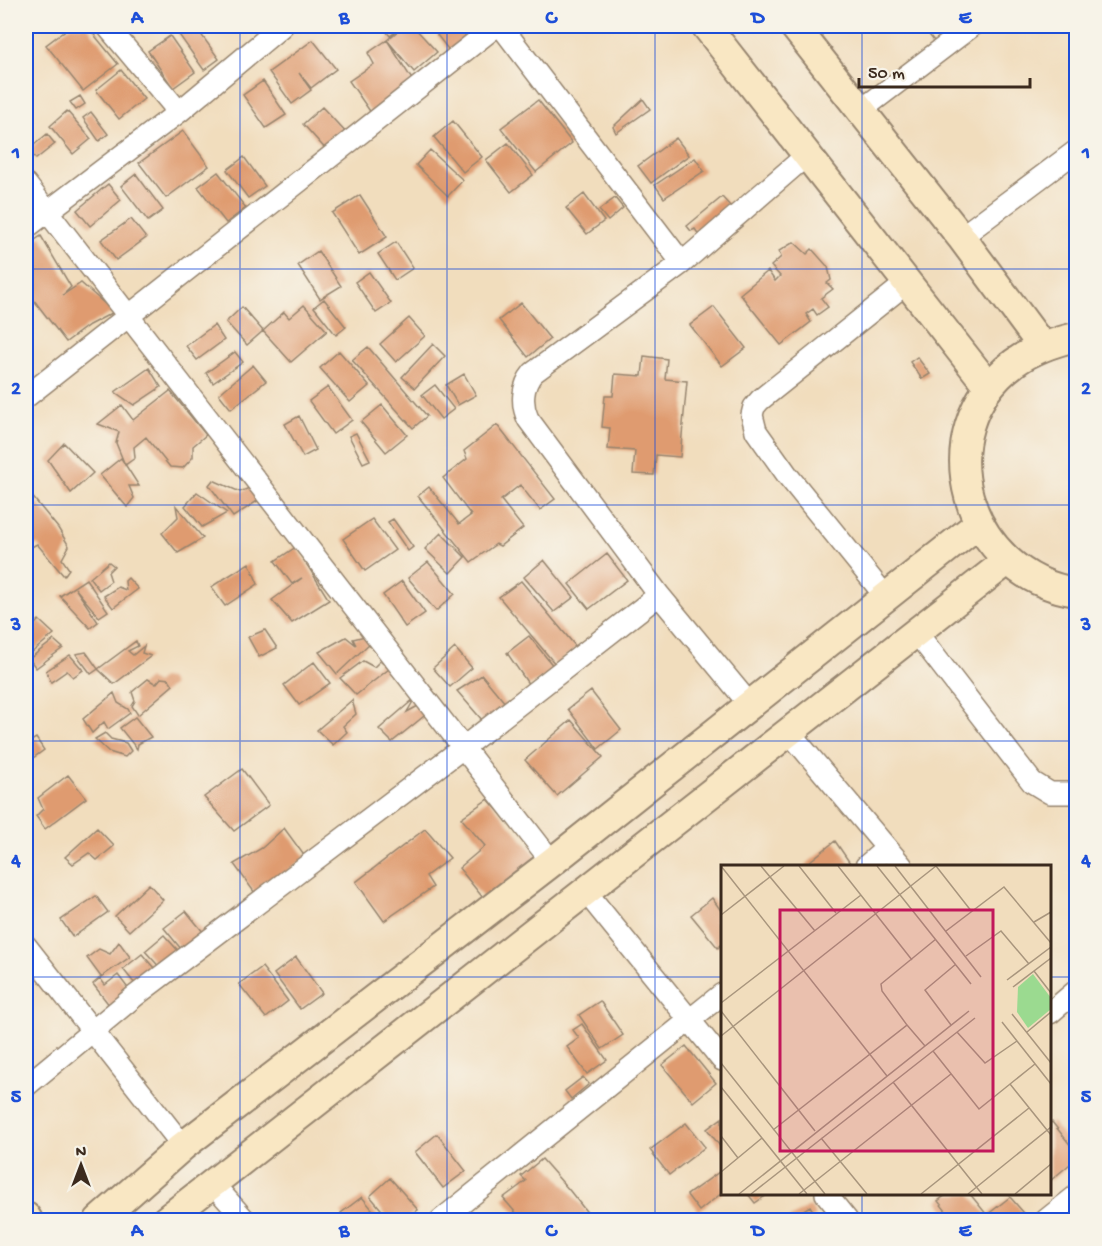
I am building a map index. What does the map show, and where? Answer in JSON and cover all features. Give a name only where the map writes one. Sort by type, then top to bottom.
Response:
[{"type":"street","points":[[107,26],[179,112]]},
{"type":"street","points":[[26,228],[179,112],[282,26]]},
{"type":"street","points":[[26,397],[496,26]]},
{"type":"street","points":[[501,26],[682,263]]},
{"type":"street","points":[[706,26],[909,281],[989,387]]},
{"type":"street","points":[[794,26],[961,237],[1042,346]]},
{"type":"street","points":[[861,111],[972,26]]},
{"type":"street","points":[[961,237],[1077,151]]},
{"type":"street","points":[[750,705],[659,595],[528,420],[525,412],[524,390],[533,373],[682,263],[808,154]]},
{"type":"street","points":[[26,184],[130,315],[552,862]]},
{"type":"street","points":[[886,597],[788,476],[756,431],[752,415],[753,407],[760,400],[909,281]]},
{"type":"street","points":[[1077,337],[1042,346],[1013,363],[989,387],[972,419],[964,454],[966,489],[978,524],[991,544],[1007,561],[1039,581],[1077,592]]},
{"type":"street","points":[[99,1221],[183,1146],[552,862],[978,524]]},
{"type":"street","points":[[166,1221],[1007,561]]},
{"type":"street","points":[[26,1086],[92,1030],[464,747],[659,595]]},
{"type":"street","points":[[916,632],[1032,782],[1050,793],[1077,793]]},
{"type":"street","points":[[789,732],[900,865]]},
{"type":"street","points":[[868,865],[887,848]]},
{"type":"street","points":[[586,892],[721,1057]]},
{"type":"street","points":[[26,946],[183,1146]]},
{"type":"street","points":[[1051,1012],[1077,991]]},
{"type":"street","points":[[441,1221],[721,996]]},
{"type":"street","points":[[213,1184],[244,1221]]},
{"type":"street","points":[[827,1195],[847,1221]]},
{"type":"street","points":[[1046,1221],[1077,1196]]},
{"type":"building","points":[[71,26],[87,26],[118,64],[83,91],[46,45]]},
{"type":"building","points":[[179,26],[195,26],[219,59],[204,70],[175,29]]},
{"type":"building","points":[[382,26],[403,26],[390,36]]},
{"type":"building","points":[[404,26],[413,26],[437,52],[414,72],[387,40]]},
{"type":"building","points":[[450,26],[477,26],[480,29],[451,53],[437,35]]},
{"type":"building","points":[[922,26],[955,26],[934,41]]},
{"type":"building","points":[[170,36],[195,72],[173,88],[148,51]]},
{"type":"building","points":[[313,40],[336,69],[311,88],[299,73],[311,90],[292,104],[269,72]]},
{"type":"building","points":[[387,40],[413,81],[374,117],[349,81],[374,64],[368,53]]},
{"type":"building","points":[[121,70],[144,99],[119,119],[96,90]]},
{"type":"building","points":[[263,81],[286,115],[266,128],[243,95]]},
{"type":"building","points":[[80,96],[85,104],[76,110],[70,102]]},
{"type":"building","points":[[643,99],[650,109],[616,133],[613,127]]},
{"type":"building","points":[[538,100],[572,143],[536,172],[501,128]]},
{"type":"building","points":[[322,107],[349,136],[329,153],[303,124]]},
{"type":"building","points":[[67,111],[91,139],[73,154],[50,126]]},
{"type":"building","points":[[91,112],[108,134],[99,141],[83,118]]},
{"type":"building","points":[[453,121],[482,157],[463,172],[434,137]]},
{"type":"building","points":[[183,131],[209,166],[166,198],[139,163]]},
{"type":"building","points":[[47,134],[55,144],[36,159],[28,150]]},
{"type":"building","points":[[676,138],[689,155],[651,183],[638,166]]},
{"type":"building","points":[[508,143],[533,175],[511,192],[486,160]]},
{"type":"building","points":[[430,150],[463,180],[448,196],[416,165]]},
{"type":"building","points":[[244,157],[265,186],[248,198],[227,170]]},
{"type":"building","points":[[695,158],[704,171],[664,198],[655,185]]},
{"type":"building","points":[[218,172],[246,208],[226,223],[198,187]]},
{"type":"building","points":[[136,174],[163,210],[148,221],[121,186]]},
{"type":"building","points":[[108,184],[121,200],[90,226],[77,210]]},
{"type":"building","points":[[584,194],[604,221],[587,234],[566,208]]},
{"type":"building","points":[[360,195],[387,237],[359,255],[332,213]]},
{"type":"building","points":[[722,197],[740,217],[703,241],[695,229],[691,231],[687,226]]},
{"type":"building","points":[[615,198],[623,208],[608,221],[599,210]]},
{"type":"building","points":[[131,219],[146,238],[116,260],[101,240]]},
{"type":"building","points":[[41,236],[71,287],[63,295],[81,283],[114,312],[89,325],[66,342],[30,295],[26,299],[26,246]]},
{"type":"building","points":[[396,242],[413,268],[395,280],[378,254]]},
{"type":"building","points":[[794,242],[807,254],[812,249],[828,267],[831,280],[827,283],[833,289],[821,298],[828,307],[817,315],[813,309],[806,314],[811,322],[781,345],[740,294],[768,271],[775,281],[780,276],[771,266],[781,257],[779,251]]},
{"type":"building","points":[[318,251],[341,286],[320,299],[298,265]]},
{"type":"building","points":[[369,272],[391,303],[376,313],[355,282]]},
{"type":"building","points":[[324,299],[346,327],[336,335],[314,307]]},
{"type":"building","points":[[521,303],[550,339],[528,357],[499,320]]},
{"type":"building","points":[[304,305],[327,331],[291,362],[263,331],[284,312],[289,318]]},
{"type":"building","points":[[242,307],[263,331],[247,345],[226,322]]},
{"type":"building","points":[[714,307],[746,348],[722,366],[690,325]]},
{"type":"building","points":[[409,318],[425,336],[396,362],[380,344]]},
{"type":"building","points":[[214,325],[224,340],[197,360],[186,346]]},
{"type":"building","points":[[433,344],[445,356],[415,388],[402,377]]},
{"type":"building","points":[[368,347],[427,416],[413,428],[352,360]]},
{"type":"building","points":[[339,351],[369,386],[350,402],[320,368]]},
{"type":"building","points":[[235,352],[243,362],[213,383],[206,373]]},
{"type":"building","points":[[644,356],[667,359],[665,379],[687,381],[680,457],[656,455],[654,475],[633,474],[635,451],[608,449],[610,428],[602,427],[605,396],[613,396],[615,374],[642,376]]},
{"type":"building","points":[[917,357],[930,374],[922,379],[910,362]]},
{"type":"building","points":[[253,365],[266,381],[231,409],[219,394]]},
{"type":"building","points":[[149,368],[161,387],[134,405],[115,392]]},
{"type":"building","points":[[464,374],[476,395],[458,405],[446,385]]},
{"type":"building","points":[[435,385],[454,409],[441,419],[422,395]]},
{"type":"building","points":[[328,387],[352,420],[333,434],[309,401]]},
{"type":"building","points":[[170,391],[206,435],[193,446],[193,457],[183,468],[170,467],[146,437],[134,447],[135,458],[125,465],[116,443],[119,432],[98,424],[122,405],[133,420]]},
{"type":"building","points":[[382,405],[407,435],[386,452],[361,422]]},
{"type":"building","points":[[299,416],[316,450],[303,457],[285,424]]},
{"type":"building","points":[[497,425],[555,499],[540,510],[520,485],[501,500],[523,528],[500,546],[496,544],[471,562],[418,496],[429,487],[459,524],[471,515],[443,478],[467,459],[464,451]]},
{"type":"building","points":[[356,433],[370,460],[363,463],[349,436]]},
{"type":"building","points":[[64,443],[93,473],[71,493],[48,460]]},
{"type":"building","points":[[121,458],[139,486],[129,486],[134,498],[127,507],[100,475]]},
{"type":"building","points":[[213,480],[240,492],[254,486],[259,500],[233,517],[209,485]]},
{"type":"building","points":[[26,489],[58,528],[69,546],[62,559],[69,569],[64,576],[37,544],[26,550]]},
{"type":"building","points":[[197,492],[227,513],[202,527],[185,506]]},
{"type":"building","points":[[176,506],[203,538],[178,553],[162,533],[178,517]]},
{"type":"building","points":[[372,519],[395,550],[365,571],[343,539]]},
{"type":"building","points":[[393,519],[413,547],[408,551],[388,522]]},
{"type":"building","points":[[441,533],[465,557],[450,573],[425,549]]},
{"type":"building","points":[[296,547],[329,600],[292,623],[272,600],[302,578],[292,584],[275,561]]},
{"type":"building","points":[[607,554],[627,580],[589,609],[569,584]]},
{"type":"building","points":[[544,560],[574,597],[554,612],[524,577]]},
{"type":"building","points":[[109,562],[114,566],[108,572],[111,581],[99,590],[90,578]]},
{"type":"building","points":[[428,562],[455,594],[436,611],[408,578]]},
{"type":"building","points":[[249,563],[258,584],[225,606],[211,587]]},
{"type":"building","points":[[128,578],[138,589],[113,608],[104,596],[118,587],[126,590],[125,581]]},
{"type":"building","points":[[86,579],[108,611],[99,617],[75,588],[98,622],[90,628],[60,596]]},
{"type":"building","points":[[402,581],[425,613],[405,627],[383,595]]},
{"type":"building","points":[[521,581],[577,648],[556,665],[499,597]]},
{"type":"building","points":[[39,620],[54,634],[30,654],[26,648],[26,633]]},
{"type":"building","points":[[265,630],[277,648],[259,657],[248,637]]},
{"type":"building","points":[[365,636],[370,643],[337,674],[319,652],[346,637],[356,645],[353,639]]},
{"type":"building","points":[[529,636],[558,672],[529,685],[507,653]]},
{"type":"building","points":[[54,640],[63,648],[36,668],[29,659]]},
{"type":"building","points":[[136,641],[138,646],[128,651],[133,655],[144,646],[142,653],[151,656],[114,684],[98,669]]},
{"type":"building","points":[[455,648],[472,668],[450,687],[433,668]]},
{"type":"building","points":[[86,652],[98,669],[91,674],[76,654]]},
{"type":"building","points":[[70,655],[83,670],[73,677],[67,671],[51,682],[46,671]]},
{"type":"building","points":[[363,661],[374,667],[380,661],[389,669],[356,695],[340,678]]},
{"type":"building","points":[[314,662],[330,683],[299,705],[284,685]]},
{"type":"building","points":[[482,675],[510,709],[483,721],[457,691]]},
{"type":"building","points":[[161,678],[169,679],[173,685],[138,715],[132,706],[135,701],[132,692],[148,679],[156,684]]},
{"type":"building","points":[[591,691],[621,730],[598,749],[568,709]]},
{"type":"building","points":[[114,693],[118,703],[130,713],[108,729],[104,722],[92,733],[83,719]]},
{"type":"building","points":[[415,698],[407,712],[420,705],[429,712],[392,742],[379,729]]},
{"type":"building","points":[[352,700],[356,714],[343,726],[347,732],[333,745],[317,730]]},
{"type":"building","points":[[135,717],[151,737],[138,744],[137,749],[120,728]]},
{"type":"building","points":[[571,720],[603,757],[557,796],[525,760]]},
{"type":"building","points":[[105,733],[111,739],[126,743],[131,751],[125,757],[109,752],[95,739]]},
{"type":"building","points":[[36,738],[44,750],[26,763],[26,744]]},
{"type":"building","points":[[242,769],[269,805],[234,831],[204,797]]},
{"type":"building","points":[[68,775],[86,798],[45,829],[36,816],[43,809],[38,798]]},
{"type":"building","points":[[488,799],[541,861],[492,909],[459,868],[485,846],[461,818]]},
{"type":"building","points":[[97,828],[114,846],[97,860],[89,853],[73,864],[65,857]]},
{"type":"building","points":[[284,828],[306,858],[257,896],[234,864],[262,848]]},
{"type":"building","points":[[425,829],[450,858],[426,876],[433,887],[384,921],[356,882]]},
{"type":"building","points":[[835,841],[851,865],[805,865]]},
{"type":"building","points":[[149,884],[163,900],[129,931],[115,916]]},
{"type":"building","points":[[96,896],[108,912],[73,937],[61,920]]},
{"type":"building","points":[[712,898],[721,911],[721,945],[718,948],[691,915]]},
{"type":"building","points":[[186,911],[208,938],[186,955],[164,928]]},
{"type":"building","points":[[164,935],[183,956],[164,972],[145,951]]},
{"type":"building","points":[[119,942],[130,957],[101,977],[87,958],[99,949],[110,954]]},
{"type":"building","points":[[142,954],[159,974],[139,989],[123,969]]},
{"type":"building","points":[[296,957],[322,993],[300,1009],[274,974]]},
{"type":"building","points":[[262,967],[288,1001],[266,1018],[239,984]]},
{"type":"building","points":[[118,975],[133,995],[113,1010],[93,984],[100,978],[105,985]]},
{"type":"building","points":[[600,1001],[623,1035],[602,1049],[579,1015]]},
{"type":"building","points":[[582,1024],[607,1060],[587,1074],[567,1047],[579,1038],[573,1030]]},
{"type":"building","points":[[686,1046],[716,1083],[693,1102],[662,1065]]},
{"type":"building","points":[[583,1077],[589,1084],[571,1099],[565,1091]]},
{"type":"building","points":[[721,1119],[721,1148],[707,1129]]},
{"type":"building","points":[[1051,1122],[1076,1152],[1076,1159],[1051,1180]]},
{"type":"building","points":[[686,1123],[705,1147],[669,1175],[650,1150]]},
{"type":"building","points":[[437,1134],[466,1171],[443,1188],[415,1152]]},
{"type":"building","points":[[542,1159],[593,1220],[522,1220],[503,1198],[526,1181],[521,1176]]},
{"type":"building","points":[[721,1171],[721,1194],[699,1211],[687,1195]]},
{"type":"building","points":[[390,1178],[418,1210],[405,1220],[390,1220],[370,1196]]},
{"type":"building","points":[[749,1195],[767,1195],[755,1203]]},
{"type":"building","points":[[946,1195],[971,1195],[987,1215],[1010,1197],[1030,1220],[953,1220],[938,1201]]},
{"type":"building","points":[[362,1197],[381,1220],[346,1220],[341,1213]]},
{"type":"building","points":[[810,1206],[816,1216],[809,1220],[787,1220]]}]
